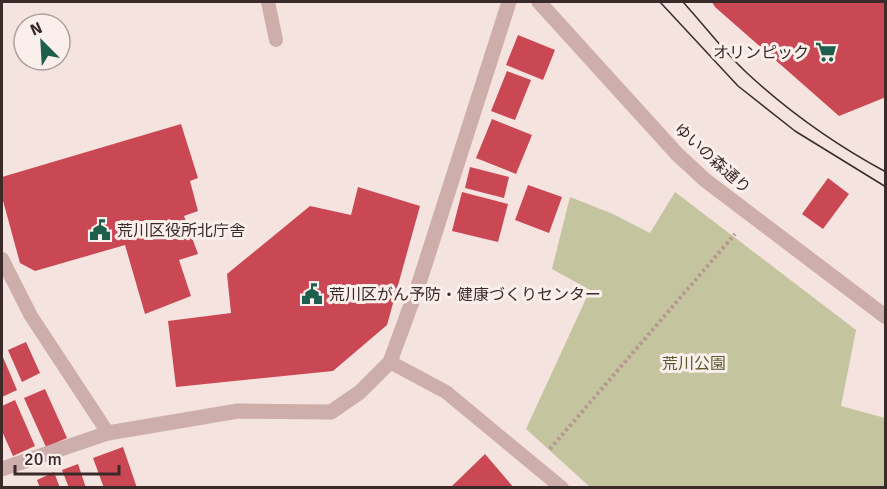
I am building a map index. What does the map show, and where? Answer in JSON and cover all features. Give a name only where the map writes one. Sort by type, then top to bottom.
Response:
[{"type":"street","points":[[2,469],[108,433],[238,411],[331,412],[360,393],[390,362],[420,280],[501,19],[509,2]]},
{"type":"street","name":"ゆいの森通り","points":[[539,2],[677,154],[751,215],[885,317]]},
{"type":"lane","points":[[268,2],[276,40]]},
{"type":"lane","points":[[2,259],[32,316],[108,433]]},
{"type":"lane","points":[[390,362],[446,392],[562,488]]},
{"type":"path","points":[[536,465],[751,215]]},
{"type":"green space","name":"荒川公園","points":[[675,192],[856,330],[841,406],[885,418],[885,487],[590,487],[526,429],[590,290],[552,269],[570,197],[613,214],[650,233]]},
{"type":"building","name":"オリンピック","points":[[712,2],[886,2],[886,97],[839,116]]},
{"type":"building","points":[[518,35],[555,50],[543,80],[506,65]]},
{"type":"building","points":[[507,71],[531,80],[515,120],[491,111]]},
{"type":"building","points":[[492,119],[532,135],[516,174],[476,158]]},
{"type":"building","name":"荒川区役所北庁舎","points":[[181,124],[198,178],[190,181],[198,211],[184,216],[198,254],[179,260],[191,296],[145,314],[125,245],[35,271],[20,263],[2,197],[2,177]]},
{"type":"building","points":[[470,167],[509,177],[504,198],[465,188]]},
{"type":"building","points":[[828,178],[849,194],[823,229],[802,214]]},
{"type":"building","points":[[528,185],[562,197],[549,233],[515,220]]},
{"type":"building","name":"荒川区がん予防・健康づくりセンター","points":[[358,187],[420,206],[387,325],[333,371],[176,387],[168,321],[231,313],[227,274],[310,206],[351,215]]},
{"type":"building","points":[[462,192],[508,204],[498,242],[452,231]]},
{"type":"building","points":[[26,342],[40,373],[22,382],[8,350]]},
{"type":"building","points":[[2,355],[17,390],[2,397]]},
{"type":"building","points":[[45,389],[67,438],[46,447],[24,398]]},
{"type":"building","points":[[15,400],[35,446],[13,456],[2,431],[2,406]]},
{"type":"building","points":[[123,447],[137,488],[104,488],[93,458]]},
{"type":"building","points":[[485,454],[514,488],[450,488]]},
{"type":"building","points":[[78,464],[86,488],[69,488],[62,470]]},
{"type":"building","points":[[54,472],[60,488],[40,488],[37,480]]},
{"type":"tram line","points":[[660,2],[738,86],[795,131],[886,187]]},
{"type":"tram line","points":[[683,2],[739,65],[779,101],[831,139],[886,172]]},
{"type":"place","name":"オリンピック","points":[[826,52]]},
{"type":"place","name":"荒川区役所北庁舎","points":[[100,230]]},
{"type":"place","name":"荒川区がん予防・健康づくりセンター","points":[[312,294]]}]
